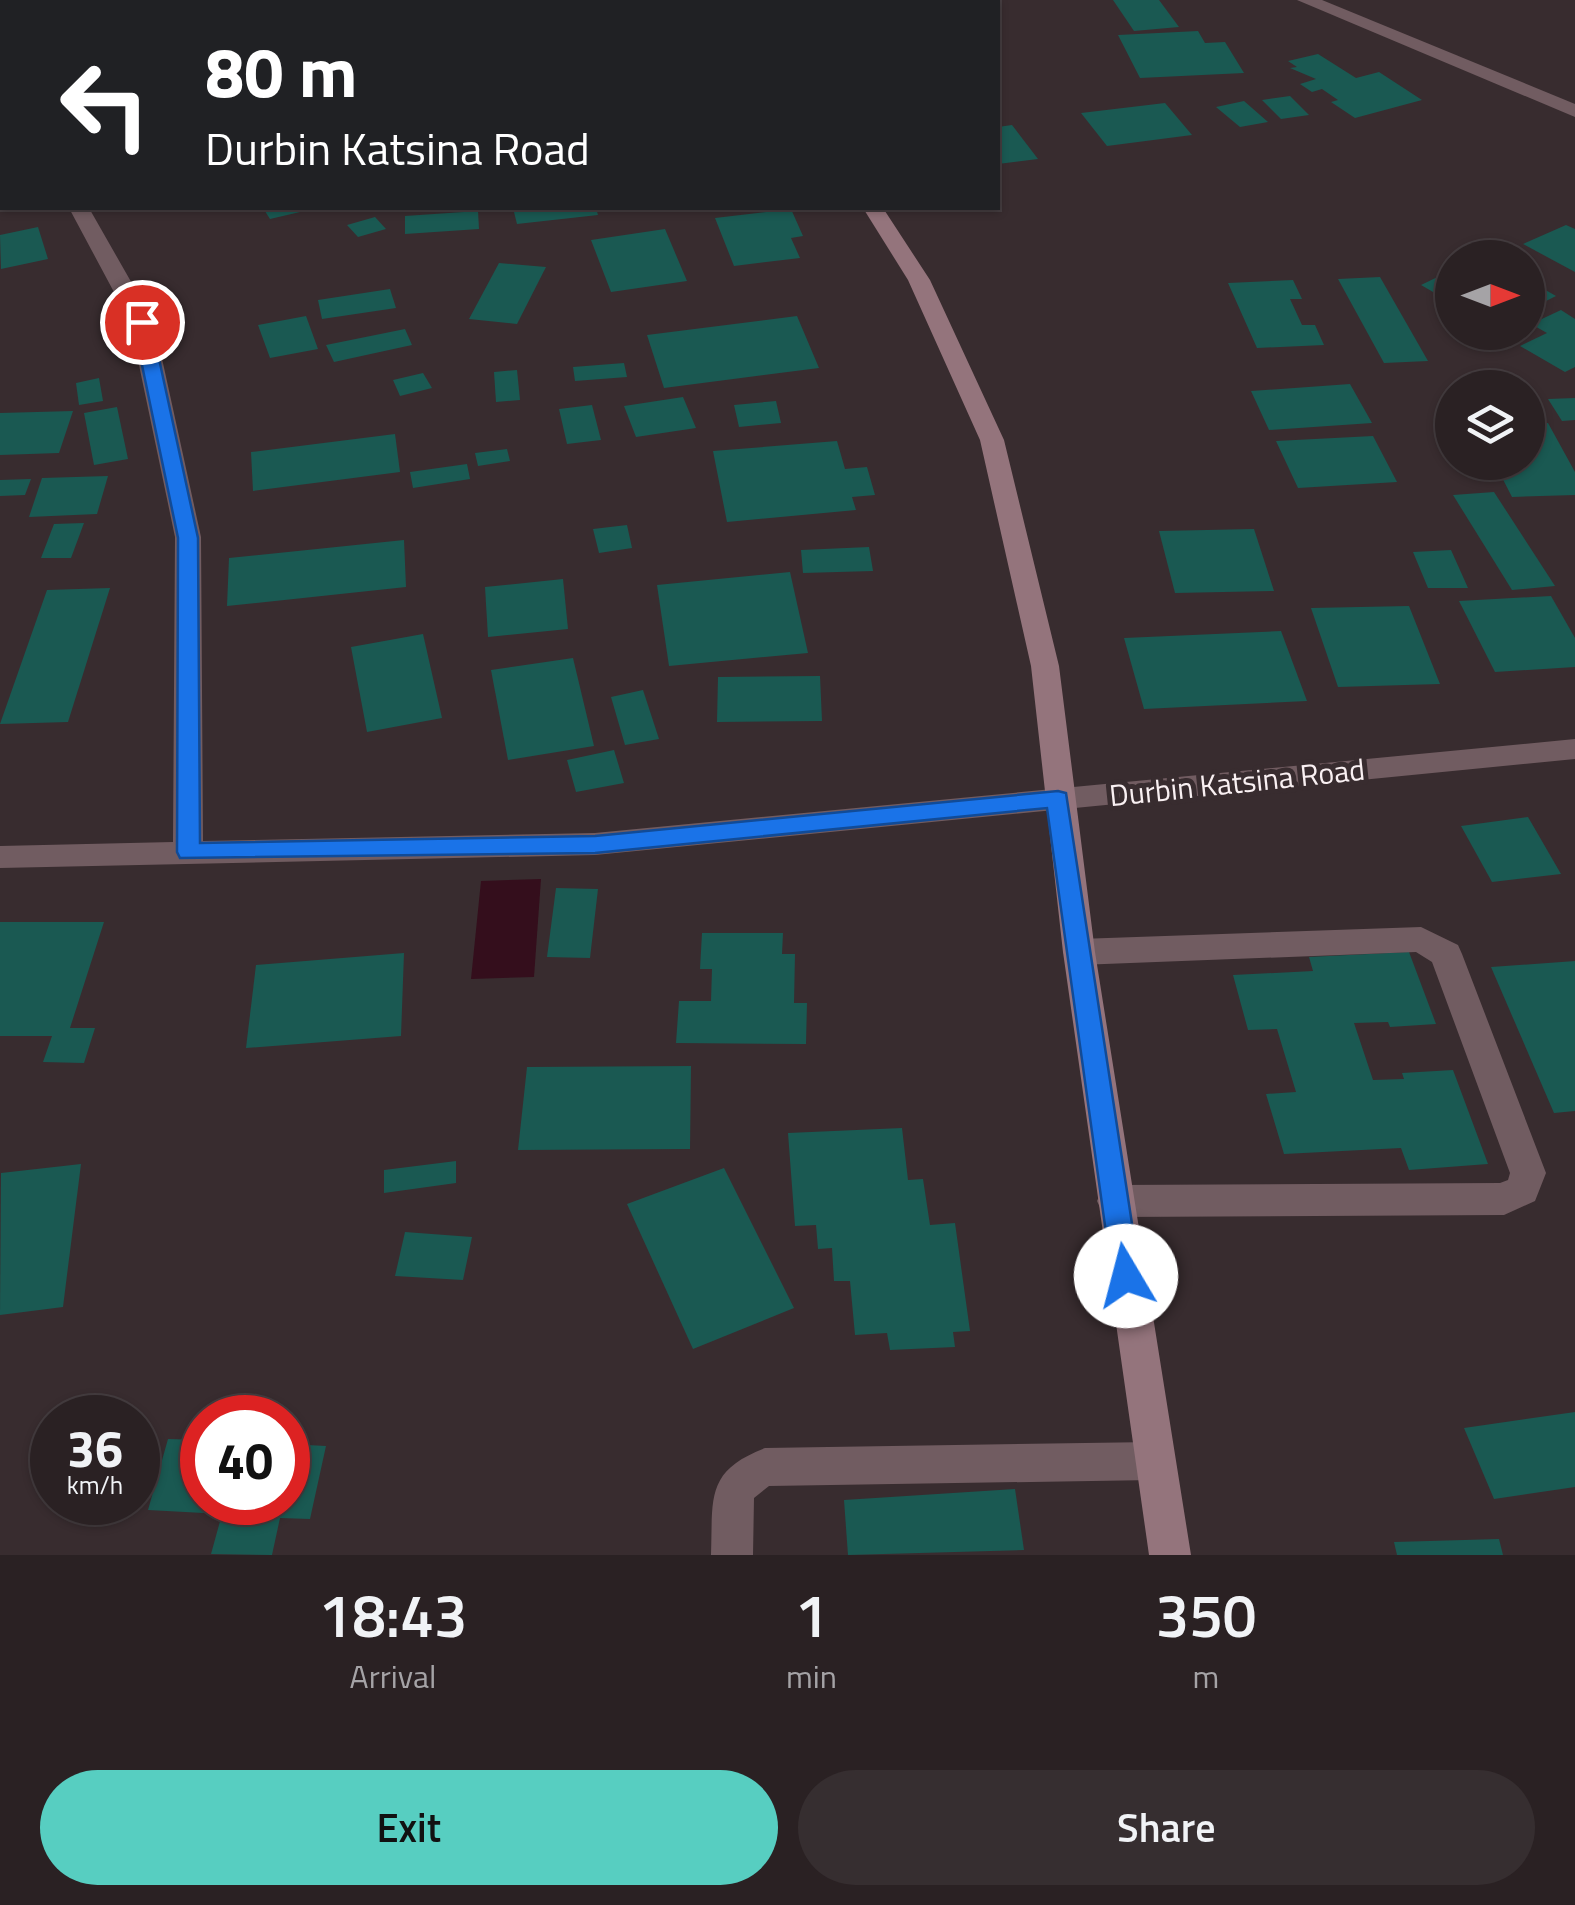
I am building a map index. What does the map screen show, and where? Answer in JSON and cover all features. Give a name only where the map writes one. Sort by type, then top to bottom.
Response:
[{"type":"street","points":[[1306,0],[1575,111]]},
{"type":"street","points":[[80,210],[142,322],[188,538],[188,852]]},
{"type":"street","points":[[874,210],[919,280],[992,440],[1045,666],[1079,952],[1170,1555]]},
{"type":"street","name":"Durbin Katsina Road","points":[[0,857],[595,844],[1575,749]]},
{"type":"street","points":[[1079,952],[1421,939],[1446,954],[1528,1173],[1522,1190],[1504,1199],[1115,1201]]},
{"type":"street","points":[[732,1555],[734,1490],[765,1467],[1153,1462]]},
{"type":"shaded area","points":[[541,879],[534,977],[471,979],[481,881]]},
{"type":"building","points":[[1113,0],[1159,0],[1179,27],[1134,31]]},
{"type":"building","points":[[1198,31],[1205,43],[1225,42],[1244,73],[1140,78],[1118,35]]},
{"type":"building","points":[[1318,54],[1356,78],[1379,72],[1422,100],[1355,118],[1331,102],[1338,100],[1322,89],[1312,92],[1300,84],[1316,79],[1290,68],[1297,67],[1288,61]]},
{"type":"building","points":[[1290,96],[1309,115],[1281,119],[1262,100]]},
{"type":"building","points":[[1244,101],[1268,122],[1240,127],[1216,107]]},
{"type":"building","points":[[1165,103],[1192,135],[1107,146],[1081,113]]},
{"type":"building","points":[[1012,125],[1038,159],[1000,164],[1000,127]]},
{"type":"building","points":[[264,210],[309,210],[270,219]]},
{"type":"building","points":[[514,210],[597,210],[598,215],[517,224]]},
{"type":"building","points":[[791,210],[803,236],[791,238],[800,258],[734,266],[715,218]]},
{"type":"building","points":[[478,211],[479,229],[405,234],[405,216]]},
{"type":"building","points":[[375,217],[386,229],[358,237],[347,225]]},
{"type":"building","points":[[1566,225],[1575,229],[1575,272],[1545,256],[1545,240],[1532,240]]},
{"type":"building","points":[[38,227],[48,259],[1,269],[0,235]]},
{"type":"building","points":[[665,229],[687,281],[611,292],[591,240]]},
{"type":"building","points":[[499,263],[546,267],[517,324],[469,319]]},
{"type":"building","points":[[1380,277],[1428,361],[1384,363],[1338,279]]},
{"type":"building","points":[[1435,278],[1435,293],[1421,285]]},
{"type":"building","points":[[1293,280],[1302,299],[1290,299],[1302,325],[1315,325],[1324,345],[1257,348],[1228,283]]},
{"type":"building","points":[[390,289],[396,308],[322,319],[318,300]]},
{"type":"building","points":[[1545,290],[1556,296],[1545,302]]},
{"type":"building","points":[[1561,310],[1575,319],[1575,367],[1565,372],[1527,350],[1545,350],[1545,317]]},
{"type":"building","points":[[306,316],[318,349],[270,358],[258,325]]},
{"type":"building","points":[[797,316],[819,368],[664,388],[647,335]]},
{"type":"building","points":[[405,329],[412,345],[334,362],[326,345]]},
{"type":"building","points":[[624,363],[627,377],[575,381],[573,367]]},
{"type":"building","points":[[517,370],[520,400],[496,402],[494,372]]},
{"type":"building","points":[[423,373],[432,388],[400,396],[393,380]]},
{"type":"building","points":[[99,378],[103,401],[79,405],[76,383]]},
{"type":"building","points":[[1350,384],[1372,423],[1269,430],[1251,391]]},
{"type":"building","points":[[683,397],[696,428],[636,437],[624,406]]},
{"type":"building","points":[[1575,398],[1575,420],[1562,421],[1548,399]]},
{"type":"building","points":[[776,401],[781,423],[739,427],[734,405]]},
{"type":"building","points":[[592,405],[601,440],[567,444],[559,409]]},
{"type":"building","points":[[117,407],[128,459],[94,465],[84,413]]},
{"type":"building","points":[[73,411],[59,453],[0,455],[0,413]]},
{"type":"building","points":[[1545,423],[1575,472],[1575,495],[1512,497],[1503,480],[1545,480]]},
{"type":"building","points":[[395,434],[400,472],[253,491],[251,452]]},
{"type":"building","points":[[1373,436],[1397,482],[1298,488],[1276,441]]},
{"type":"building","points":[[837,441],[845,469],[867,467],[875,495],[852,497],[856,510],[727,522],[713,451]]},
{"type":"building","points":[[507,449],[510,461],[478,466],[475,453]]},
{"type":"building","points":[[467,464],[470,479],[413,488],[410,472]]},
{"type":"building","points":[[108,476],[97,514],[29,517],[42,478]]},
{"type":"building","points":[[31,479],[25,495],[0,496],[0,480]]},
{"type":"building","points":[[1494,492],[1555,586],[1512,590],[1453,495]]},
{"type":"building","points":[[84,523],[71,558],[41,558],[54,524]]},
{"type":"building","points":[[627,525],[632,548],[599,553],[593,529]]},
{"type":"building","points":[[1254,529],[1274,591],[1175,593],[1159,531]]},
{"type":"building","points":[[404,540],[406,587],[227,606],[229,558]]},
{"type":"building","points":[[869,547],[873,571],[803,573],[801,550]]},
{"type":"building","points":[[1451,550],[1468,588],[1428,588],[1413,552]]},
{"type":"building","points":[[790,572],[808,653],[669,666],[657,585]]},
{"type":"building","points":[[563,579],[568,629],[488,637],[485,587]]},
{"type":"building","points":[[110,588],[68,722],[0,724],[47,590]]},
{"type":"building","points":[[1551,596],[1575,638],[1575,667],[1495,672],[1459,601]]},
{"type":"building","points":[[1409,606],[1440,684],[1338,687],[1311,608]]},
{"type":"building","points":[[1281,631],[1307,701],[1144,709],[1124,638]]},
{"type":"building","points":[[423,634],[442,718],[367,732],[351,647]]},
{"type":"building","points":[[573,658],[594,746],[508,760],[491,670]]},
{"type":"building","points":[[820,676],[822,721],[717,722],[718,677]]},
{"type":"building","points":[[643,690],[659,739],[625,745],[611,697]]},
{"type":"building","points":[[614,750],[624,783],[576,792],[567,760]]},
{"type":"building","points":[[1528,817],[1561,874],[1492,882],[1461,826]]},
{"type":"building","points":[[556,888],[598,889],[590,958],[547,957]]},
{"type":"building","points":[[0,922],[104,922],[70,1028],[95,1028],[84,1063],[43,1062],[52,1036],[0,1036]]},
{"type":"building","points":[[702,933],[783,933],[782,954],[795,954],[794,1003],[807,1003],[806,1044],[676,1043],[679,1001],[711,1001],[712,969],[700,969]]},
{"type":"building","points":[[1409,952],[1436,1024],[1390,1027],[1388,1022],[1354,1023],[1373,1080],[1404,1079],[1402,1073],[1453,1070],[1488,1164],[1409,1170],[1401,1148],[1284,1154],[1266,1094],[1296,1092],[1277,1029],[1248,1030],[1233,975],[1313,971],[1309,957]]},
{"type":"building","points":[[404,953],[401,1036],[246,1048],[256,965]]},
{"type":"building","points":[[1575,961],[1575,1111],[1554,1113],[1491,967]]},
{"type":"building","points":[[691,1066],[690,1149],[518,1150],[527,1067]]},
{"type":"building","points":[[902,1128],[908,1180],[923,1179],[930,1225],[955,1223],[970,1331],[953,1332],[955,1347],[890,1350],[887,1333],[855,1335],[850,1281],[834,1281],[832,1248],[818,1249],[816,1225],[795,1226],[788,1133]]},
{"type":"building","points":[[456,1161],[456,1183],[384,1193],[384,1170]]},
{"type":"building","points":[[81,1164],[63,1307],[0,1315],[1,1173]]},
{"type":"building","points":[[724,1168],[794,1308],[693,1349],[627,1204]]},
{"type":"building","points":[[405,1232],[472,1237],[463,1280],[395,1276]]},
{"type":"building","points":[[1575,1412],[1575,1487],[1494,1499],[1464,1428]]},
{"type":"building","points":[[168,1439],[180,1439],[180,1512],[160,1511],[160,1467]]},
{"type":"building","points":[[310,1445],[326,1446],[310,1519]]},
{"type":"building","points":[[1015,1489],[1024,1550],[848,1555],[844,1500]]},
{"type":"building","points":[[219,1525],[278,1525],[272,1555],[211,1554]]},
{"type":"building","points":[[1499,1539],[1503,1555],[1397,1555],[1394,1542]]},
{"type":"route","points":[[142,322],[188,538],[188,852],[595,844],[1058,799],[1126,1276]]}]
